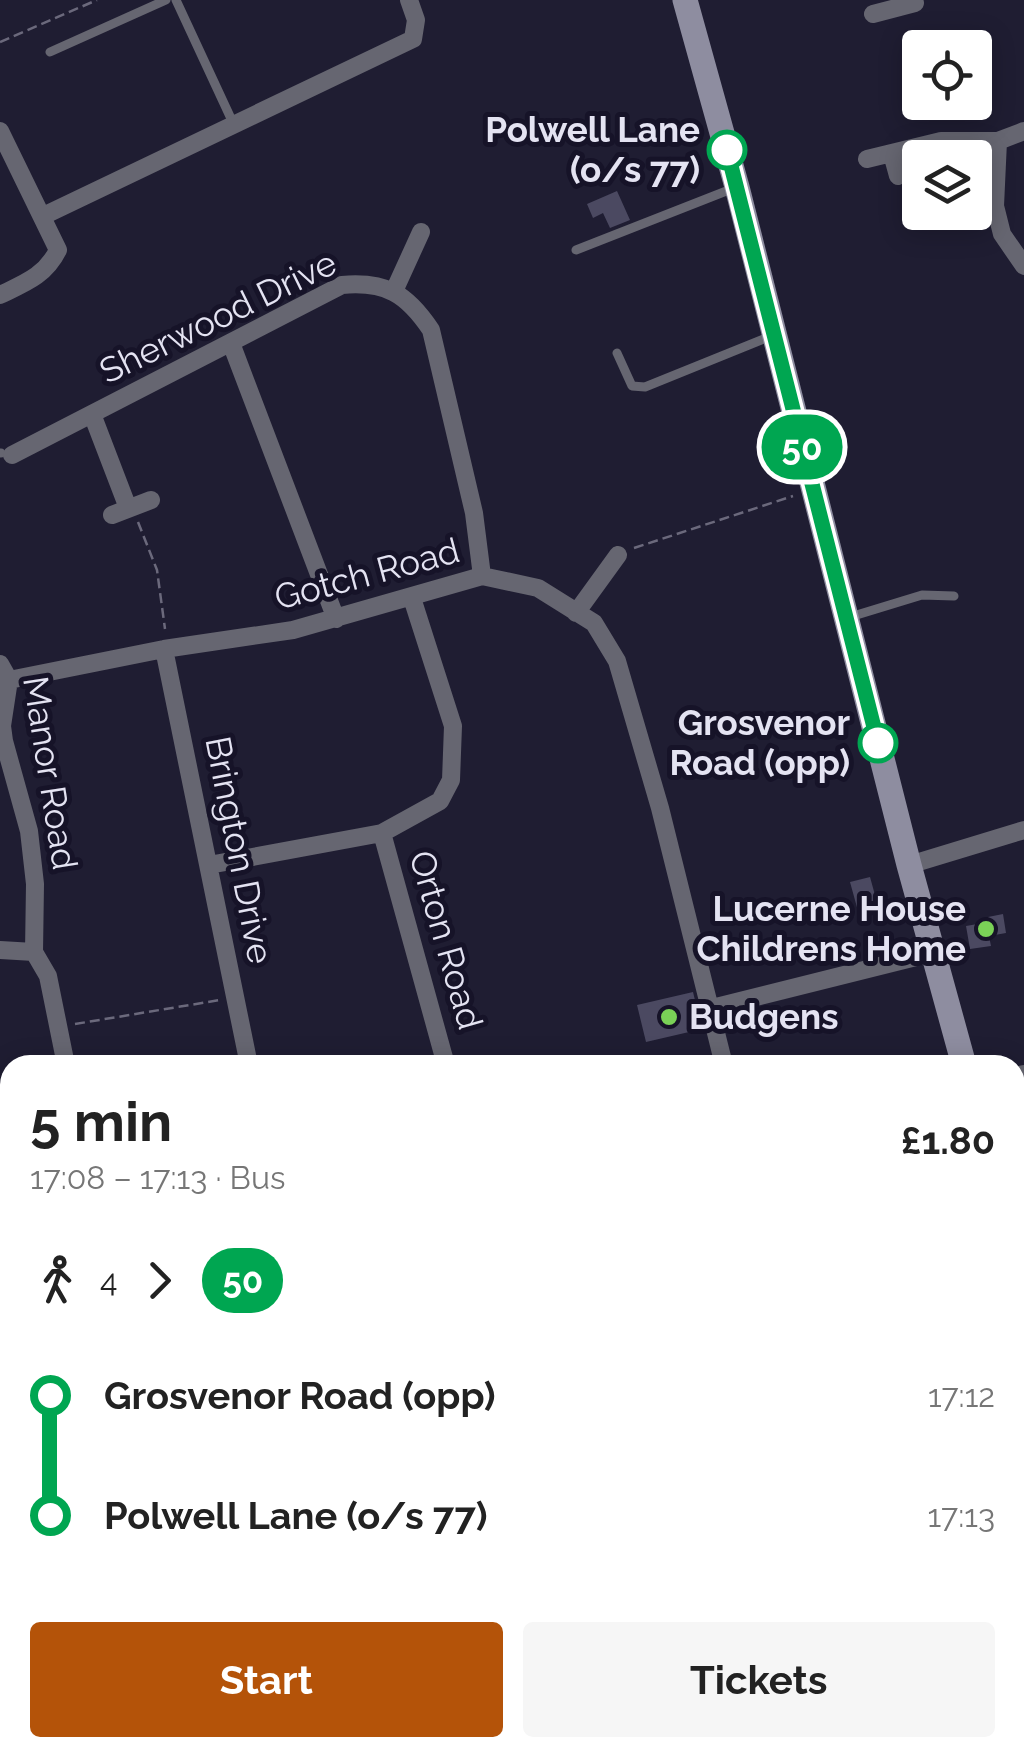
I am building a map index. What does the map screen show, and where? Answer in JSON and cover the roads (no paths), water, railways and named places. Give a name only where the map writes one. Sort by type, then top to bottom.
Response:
[{"type":"street","points":[[42,216],[414,40],[416,20],[409,0]]},
{"type":"street","points":[[684,0],[736,187],[908,865],[961,1055]]},
{"type":"street","points":[[873,14],[893,4],[915,3]]},
{"type":"street","points":[[867,159],[941,141],[998,141],[1024,130]]},
{"type":"street","points":[[0,131],[58,250],[50,267],[0,295]]},
{"type":"street","points":[[998,141],[994,206],[1002,234],[1024,266]]},
{"type":"street","points":[[892,154],[898,176]]},
{"type":"street","points":[[395,289],[421,232]]},
{"type":"street","name":"Sherwood Drive","points":[[4,453],[92,414],[342,285],[368,283],[395,289],[417,308],[431,330],[474,514],[482,576]]},
{"type":"street","points":[[231,344],[336,619]]},
{"type":"street","points":[[92,414],[120,512],[151,500]]},
{"type":"street","points":[[576,613],[618,555]]},
{"type":"street","name":"Gotch Road","points":[[4,672],[292,630],[482,576],[538,588],[594,623],[617,661],[660,808],[722,1055]]},
{"type":"street","points":[[209,865],[382,833],[440,800],[450,780],[453,726],[412,598]]},
{"type":"street","name":"Brington Drive","points":[[164,648],[247,1055]]},
{"type":"street","name":"Manor Road","points":[[4,672],[2,742],[29,831],[35,884],[34,952],[48,976],[64,1055]]},
{"type":"street","points":[[908,865],[1024,830]]},
{"type":"street","name":"Orton Road","points":[[382,833],[443,1055]]},
{"type":"street","points":[[0,950],[34,952]]},
{"type":"street","points":[[712,1008],[932,953]]},
{"type":"lane","points":[[50,52],[166,0]]},
{"type":"lane","points":[[176,0],[234,125]]},
{"type":"lane","points":[[576,250],[736,187]]},
{"type":"lane","points":[[616,353],[632,386],[645,387],[774,336]]},
{"type":"lane","points":[[846,618],[922,595],[954,596]]},
{"type":"place","name":"Polwell Lane (o/s 77)","points":[[727,150]]},
{"type":"place","name":"Grosvenor Road (opp)","points":[[878,743]]},
{"type":"place","name":"Lucerne House Childrens Home","points":[[986,929]]},
{"type":"place","name":"Budgens","points":[[669,1017]]}]
